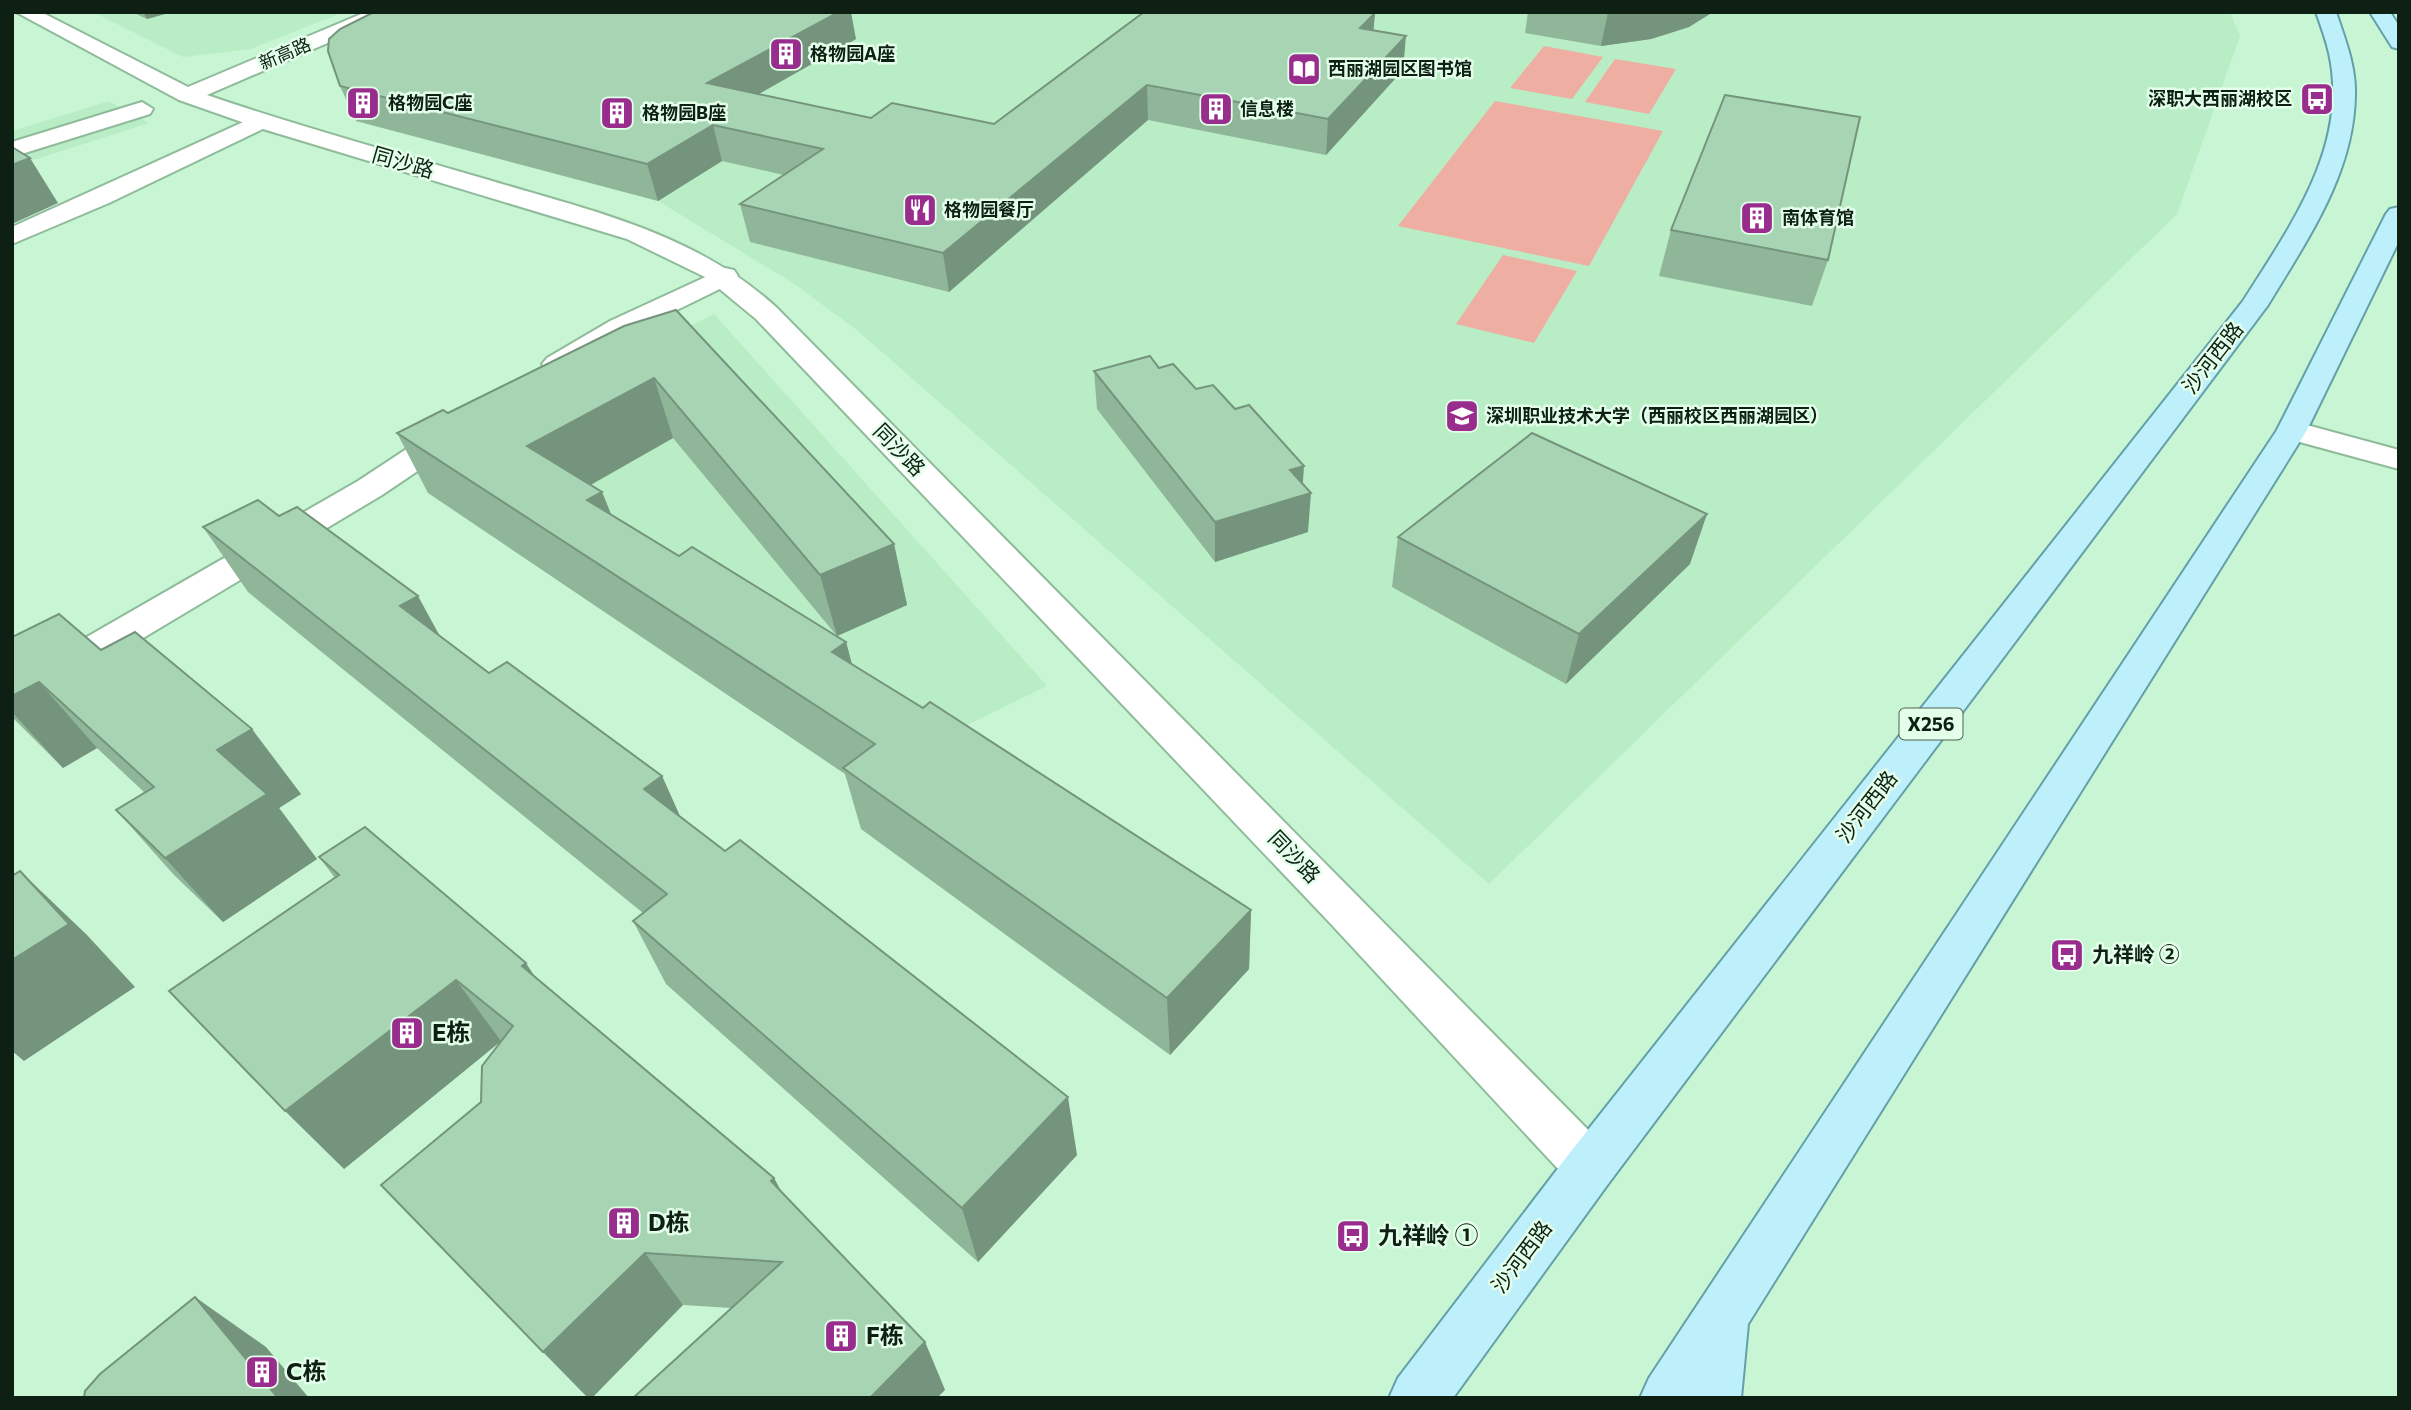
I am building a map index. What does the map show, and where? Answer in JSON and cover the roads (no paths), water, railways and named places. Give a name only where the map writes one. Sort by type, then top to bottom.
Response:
[{"type":"main road","name":"沙河西路","points":[[1418,1398],[1590,1167],[2254,305],[2319,197],[2341,137],[2346,81],[2342,55],[2326,12]]},
{"type":"main road","points":[[2380,12],[2398,39]]},
{"type":"main road","points":[[1669,1398],[2292,430],[2399,214]]},
{"type":"main road","points":[[1712,1398],[1723,1314]]},
{"type":"street","name":"同沙路","points":[[26,12],[187,95],[261,121],[614,225],[657,241],[725,276],[759,306],[1326,890],[1590,1167]]},
{"type":"street","name":"新高路","points":[[187,95],[383,12]]},
{"type":"street","points":[[12,150],[142,109]]},
{"type":"street","points":[[12,236],[100,198],[261,121]]},
{"type":"street","points":[[533,380],[620,327],[725,276]]},
{"type":"street","points":[[12,698],[369,488],[474,419]]},
{"type":"street","points":[[2292,430],[2399,460]]},
{"type":"place","name":"格物园A座","points":[[786,54]]},
{"type":"place","name":"西丽湖园区图书馆","points":[[1304,69]]},
{"type":"place","name":"深职大西丽湖校区","points":[[2317,99]]},
{"type":"place","name":"格物园C座","points":[[363,103]]},
{"type":"place","name":"信息楼","points":[[1216,109]]},
{"type":"place","name":"格物园B座","points":[[617,113]]},
{"type":"place","name":"格物园餐厅","points":[[920,210]]},
{"type":"place","name":"南体育馆","points":[[1757,218]]},
{"type":"place","name":"深圳职业技术大学（西丽校区西丽湖园区）","points":[[1462,416]]},
{"type":"place","name":"九祥岭 ②","points":[[2067,955]]},
{"type":"place","name":"E栋","points":[[407,1033]]},
{"type":"place","name":"D栋","points":[[624,1223]]},
{"type":"place","name":"九祥岭 ①","points":[[1353,1236]]},
{"type":"place","name":"F栋","points":[[841,1336]]},
{"type":"place","name":"C栋","points":[[262,1372]]}]
